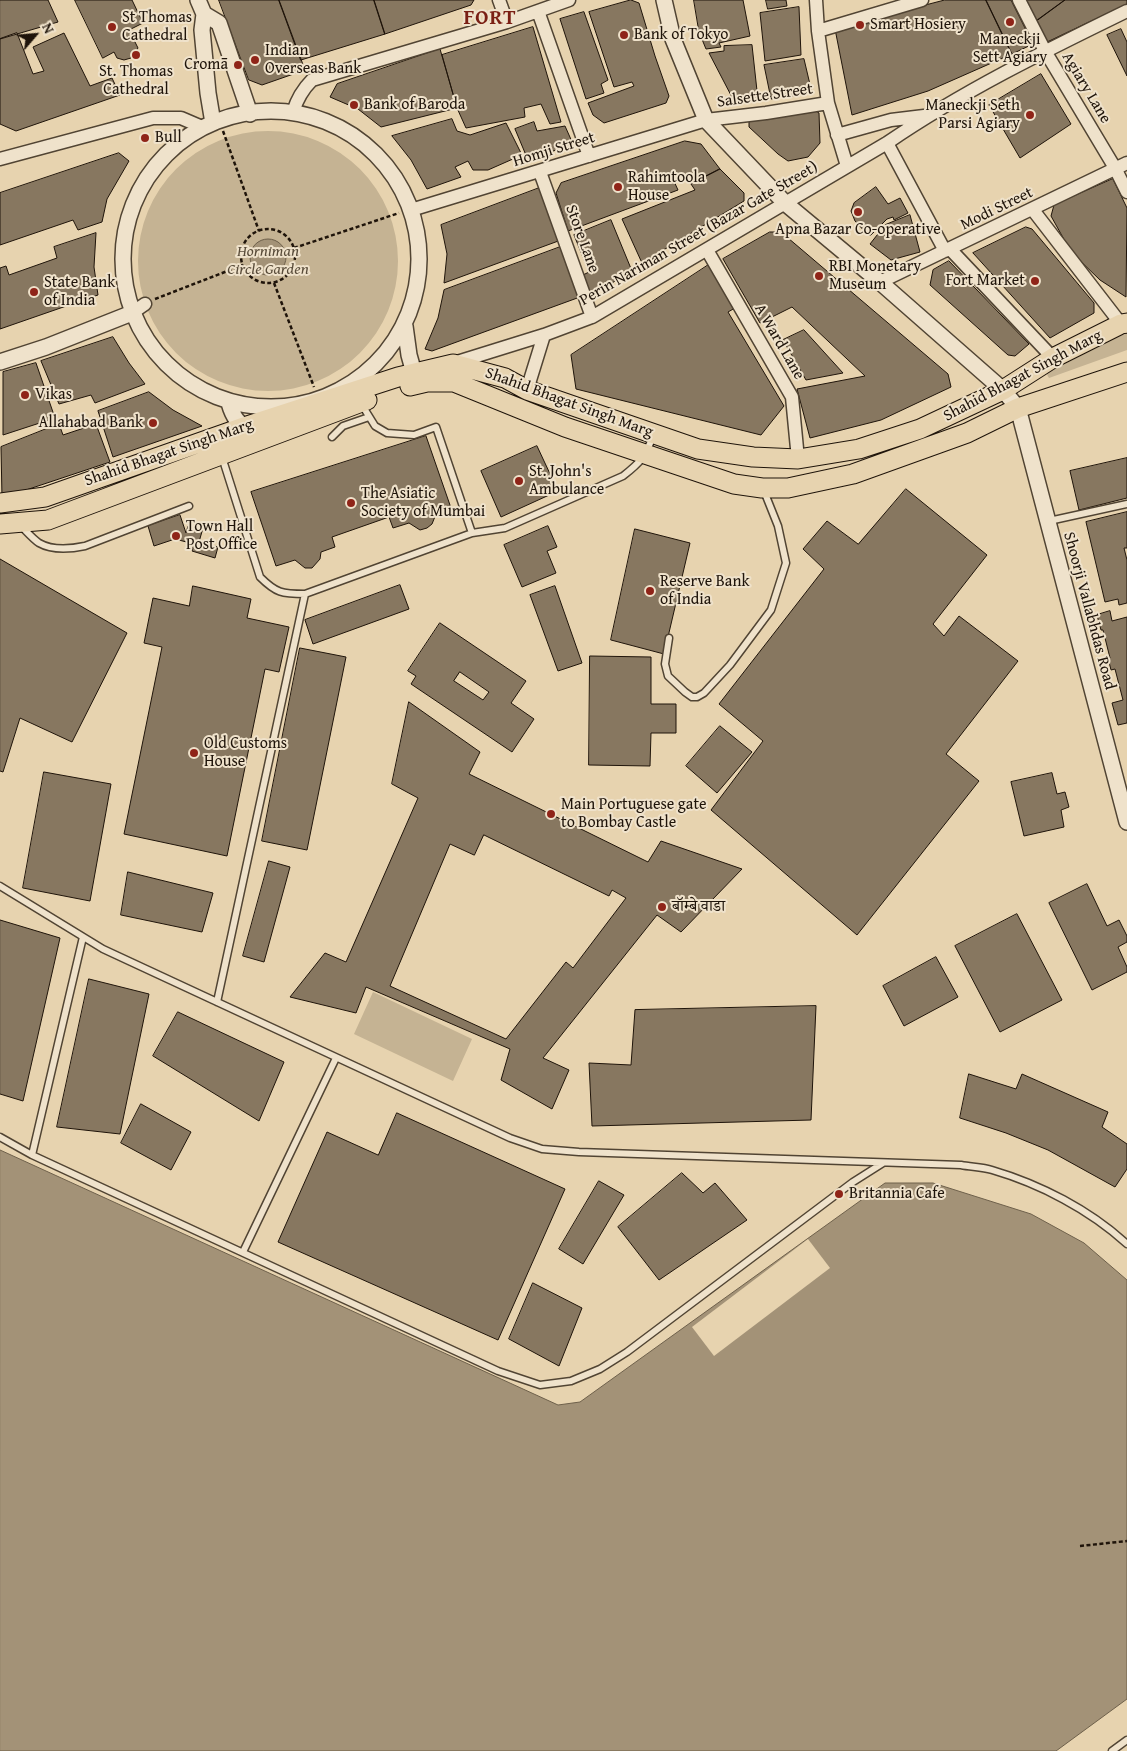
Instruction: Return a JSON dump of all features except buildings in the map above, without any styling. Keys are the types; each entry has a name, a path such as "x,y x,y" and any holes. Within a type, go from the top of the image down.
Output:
{"main road":[{"name":"Shahid Bhagat Singh Marg","path":"9,523 48,520 270,436 365,409 419,384 453,364 505,378 527,390 698,449 753,457 798,459 859,448 920,429 1003,390 1054,358 1124,324"},
{"name":"Shahid Bhagat Singh Marg","path":"0,503 45,497 244,427 414,373 435,375 565,427 734,484 762,488 788,488 853,474 967,433 1018,408 1127,372"}],"street":[{"path":"499,0 508,22"},
{"path":"293,112 296,100 312,80 508,22 569,0"},
{"path":"664,0 674,40 706,120 785,203 880,282 1003,390 1018,408"},
{"path":"816,0 828,103 847,166"},
{"path":"818,30 922,0"},
{"name":"Agiary Lane","path":"1019,0 1045,50 1115,168 1127,192"},
{"path":"201,7 219,23 250,114"},
{"path":"201,7 208,93 207,125"},
{"path":"538,11 589,156"},
{"name":"Perin Nariman Street (Bazar Gate Street)","path":"453,364 544,335 592,317 887,142 927,116 1045,50 1127,11"},
{"name":"Salsette Street","path":"706,120 766,114 828,103"},
{"path":"265,111 293,112 324,121 353,136 377,156 397,182 411,210 419,249 417,288 405,326 383,358 354,384 317,398 274,409 229,403 188,383 155,352 132,313 123,278 123,242 132,206 149,175 173,148 207,125 250,114 265,111"},
{"path":"837,134 891,120 927,116"},
{"path":"0,160 154,118 182,118 207,125"},
{"name":"Homji Street","path":"411,210 706,120"},
{"path":"887,142 948,250 1054,358"},
{"name":"Modi Street","path":"880,282 1033,210 1127,163"},
{"name":"Store Lane","path":"540,172 592,317"},
{"path":"1033,210 1124,324"},
{"name":"A Ward Lane","path":"707,250 792,397 798,459"},
{"path":"0,362 46,347 132,313 145,304"},
{"path":"405,326 409,355 414,373"},
{"path":"527,390 544,335"},
{"path":"229,403 233,416 244,427 270,436"},
{"name":"Shoorji Vallabhdas Road","path":"1018,408 1124,798 1127,821"}],"lane":[{"path":"332,438 343,426 365,409 374,426 386,433 414,435 436,428 472,533"},
{"path":"216,437 260,577 274,590 291,594 305,594 472,533 506,528 623,476 640,463 654,434"},
{"path":"669,638 665,664 668,676 685,692 692,697 697,697 704,693 730,665 771,610 786,563 778,526 762,488"},
{"path":"1048,522 1127,504"},
{"path":"9,523 39,543 54,548 74,549 189,506"},
{"path":"217,1002 305,594"},
{"path":"0,886 103,949 510,1138 542,1149 579,1152 961,1165 990,1170 1032,1184 1067,1201 1114,1232 1127,1244"},
{"path":"32,1155 83,937"},
{"path":"243,1252 336,1058"},
{"path":"0,1136 32,1155 498,1371 540,1385 571,1381 600,1369 627,1352 853,1182 884,1163"},
{"path":"1112,1751 1127,1740"}],"path":[{"path":"226,138 259,230"},
{"path":"294,248 390,215"},
{"path":"259,230 276,230 284,234 294,248 294,266 282,280 274,283 266,284 252,278 246,272 243,265 241,257 242,248 246,241 259,230"},
{"path":"145,304 243,265"},
{"path":"274,283 313,384"},
{"path":"1080,1546 1127,1541"}],"green space":[{"name":"Horniman Circle Garden","path":"268,131 293,134 318,141 340,153 360,169 376,189 388,211 395,236 398,261 395,286 388,311 376,333 360,353 340,369 318,381 293,388 268,391 243,388 218,381 196,369 176,353 160,333 148,311 141,286 138,261 141,236 148,211 160,189 176,169 196,153 218,141 243,134"},
{"path":"1127,332 1127,350 1049,378 1046,373"},
{"path":"373,992 472,1039 453,1081 354,1034"}],"shaded area":[{"path":"268,239 281,244 286,257 281,270 268,275 255,270 250,257 255,244"},
{"path":"0,1150 558,1405 580,1402 885,1183 933,1183 1031,1214 1084,1243 1127,1280 1127,1699 1056,1751 0,1751"}],"pier":[{"path":"808,1239 830,1268 714,1356 692,1327"}],"place":[{"name":"Maneckji Sett Agiary","path":"1010,22"},
{"name":"Smart Hosiery","path":"860,25"},
{"name":"St Thomas Cathedral","path":"112,27"},
{"name":"Bank of Tokyo","path":"624,35"},
{"name":"St. Thomas Cathedral","path":"136,55"},
{"name":"Indian Overseas Bank","path":"255,60"},
{"name":"Cromā","path":"238,65"},
{"name":"Bank of Baroda","path":"354,105"},
{"name":"Maneckji Seth Parsi Agiary","path":"1030,115"},
{"name":"Bull","path":"145,138"},
{"name":"Rahimtoola House","path":"618,187"},
{"name":"Apna Bazar Co-operative","path":"858,212"},
{"name":"RBI Monetary Museum","path":"819,276"},
{"name":"Fort Market","path":"1035,281"},
{"name":"State Bank of India","path":"34,292"},
{"name":"Vikas","path":"25,395"},
{"name":"Allahabad Bank","path":"153,423"},
{"name":"St. John's Ambulance","path":"519,481"},
{"name":"The Asiatic Society of Mumbai","path":"351,503"},
{"name":"Town Hall Post Office","path":"176,536"},
{"name":"Reserve Bank of India","path":"650,591"},
{"name":"Old Customs House","path":"194,753"},
{"name":"Main Portuguese gate to Bombay Castle","path":"551,814"},
{"name":"बॉम्बे वाडा","path":"662,907"},
{"name":"Britannia Cafe","path":"839,1194"}],"district":[{"name":"FORT","path":"490,19"}]}
